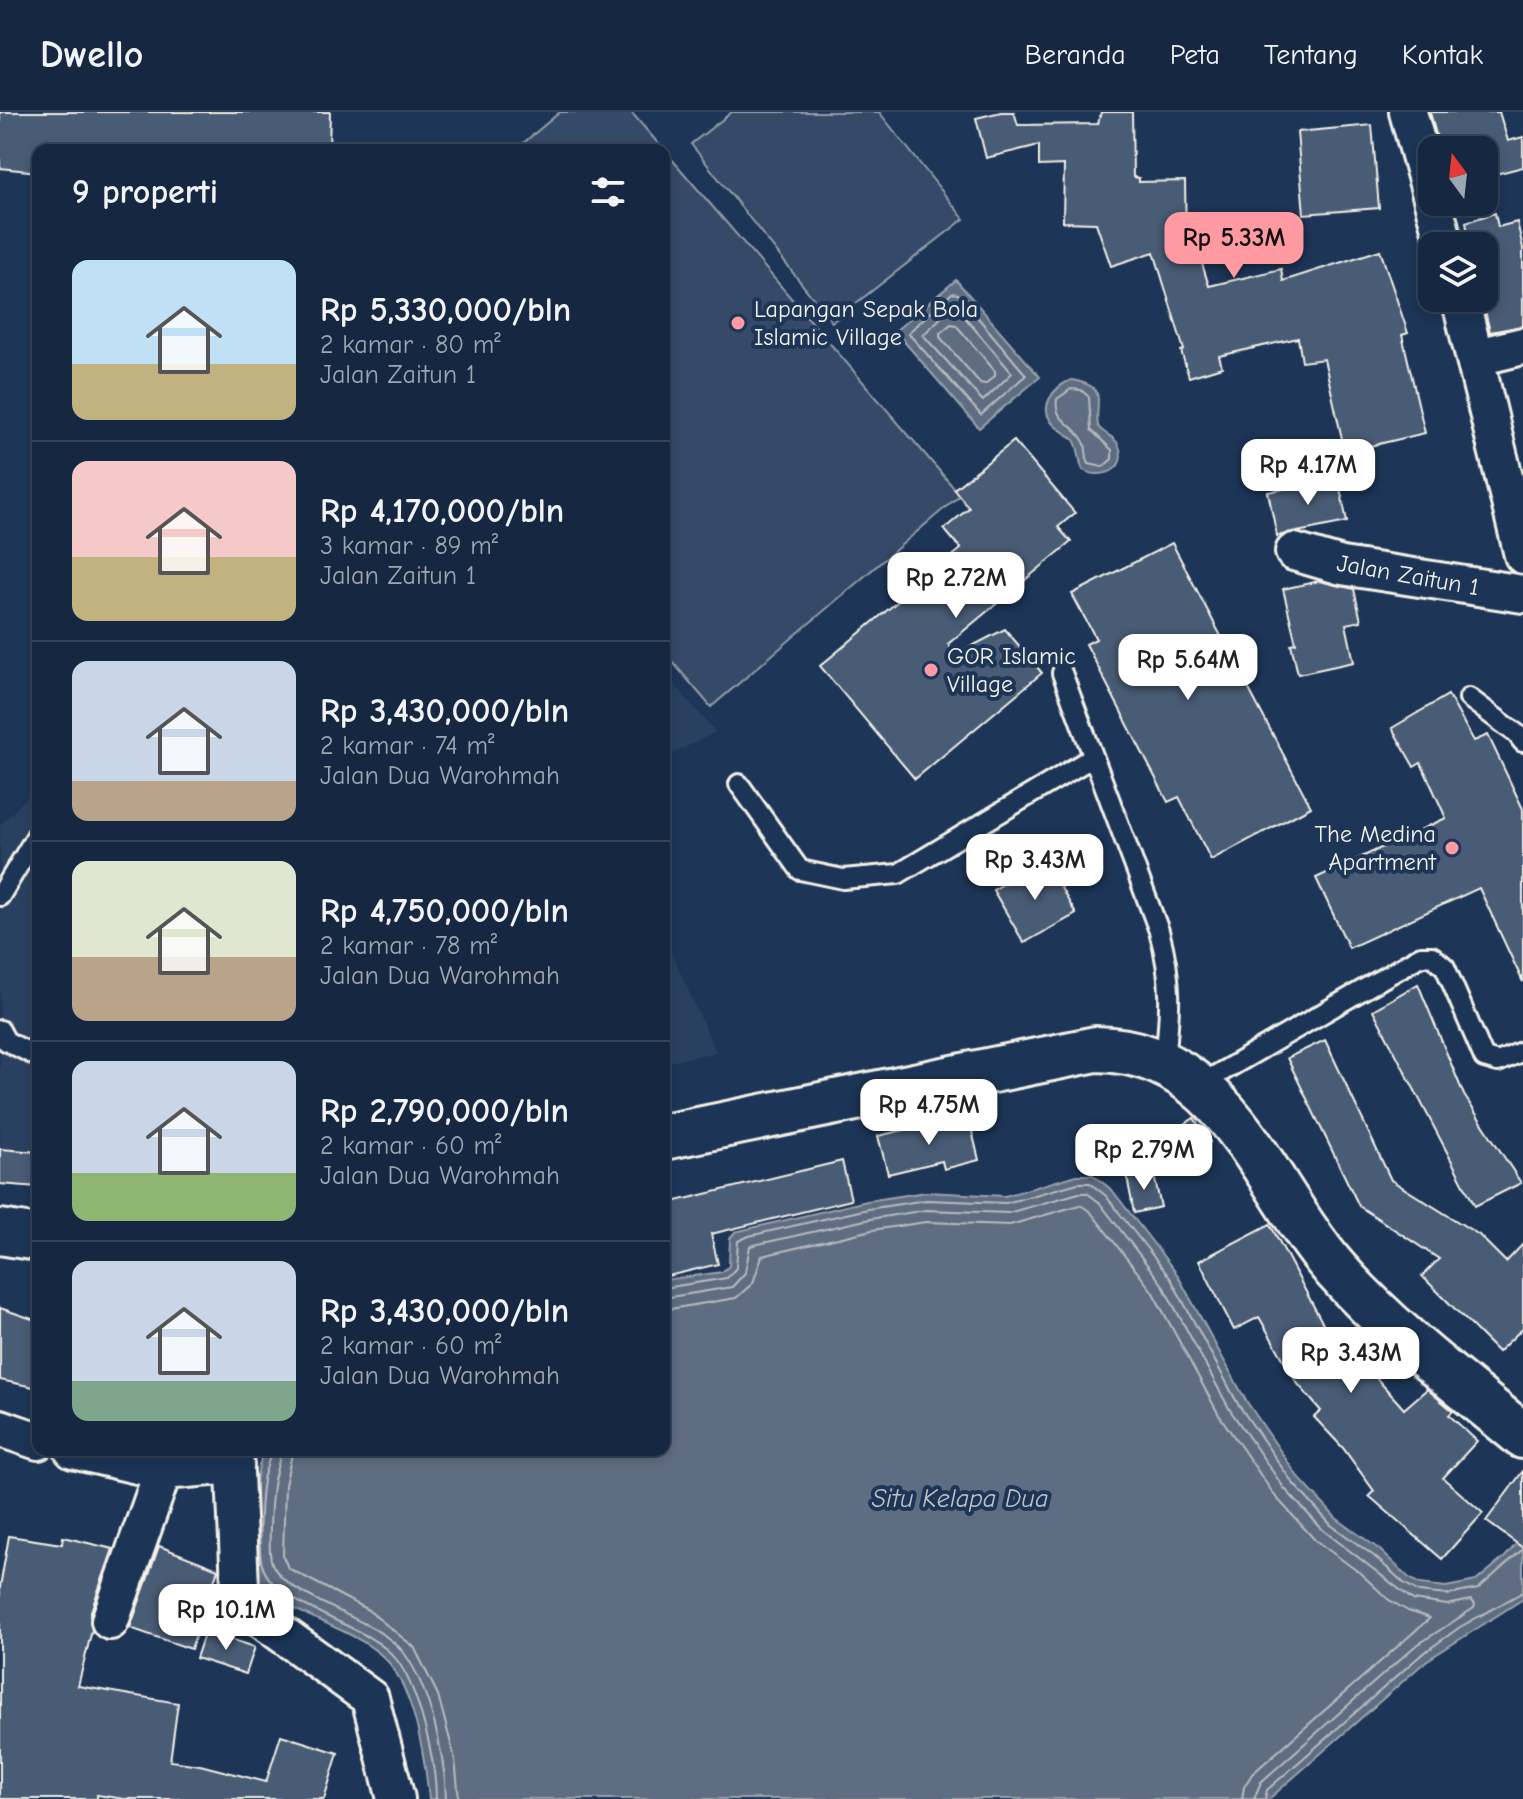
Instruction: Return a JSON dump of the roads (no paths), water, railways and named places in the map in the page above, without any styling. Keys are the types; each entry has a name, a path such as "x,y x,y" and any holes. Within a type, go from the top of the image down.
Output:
{"street":[{"path":"1408,112 1418,147"},
{"path":"1464,312 1523,555"},
{"path":"1477,357 1523,346"},
{"name":"Jalan Zaitun 1","path":"1294,552 1342,566 1523,594"},
{"path":"670,1136 1096,1049 1124,1049 1182,1074 1236,1127 1294,1215 1374,1310 1523,1436"},
{"path":"0,1232 32,1237"},
{"path":"0,1428 32,1439"},
{"path":"99,1456 163,1471 235,1457 240,1587 244,1603 370,1698 396,1799"},
{"path":"110,1621 163,1471"}],"lane":[{"path":"1062,673 1159,931 1169,968 1182,1074 1421,956 1432,956 1445,967 1484,1058 1498,1062 1523,1051"},
{"path":"1469,698 1517,734 1523,742"},
{"path":"739,784 800,870 843,879 885,876 898,874 1093,757"},
{"path":"0,896 32,843"},
{"path":"0,1030 6,1041 32,1054"}],"water":[{"path":"956,280 1040,377 979,428 895,331"},
{"path":"1071,380 1091,386 1096,391 1098,426 1118,444 1120,460 1106,473 1083,470 1074,440 1049,418 1047,405 1050,398 1059,387"},
{"name":"Situ Kelapa Dua","path":"1077,1175 1093,1175 1112,1190 1177,1274 1245,1399 1298,1477 1336,1518 1380,1550 1408,1577 1420,1584 1446,1587 1476,1581 1505,1557 1523,1536 1523,1599 1426,1661 1269,1799 429,1799 412,1711 390,1664 364,1642 286,1605 264,1588 254,1558 252,1540 253,1501 262,1456 670,1456 670,1279 722,1272 729,1266 730,1238 735,1232 867,1201 926,1192 1005,1196"}],"place":[{"name":"Lapangan Sepak Bola Islamic Village","path":"738,323"},
{"name":"GOR Islamic Village","path":"931,670"},
{"name":"The Medina Apartment","path":"1452,848"}]}
